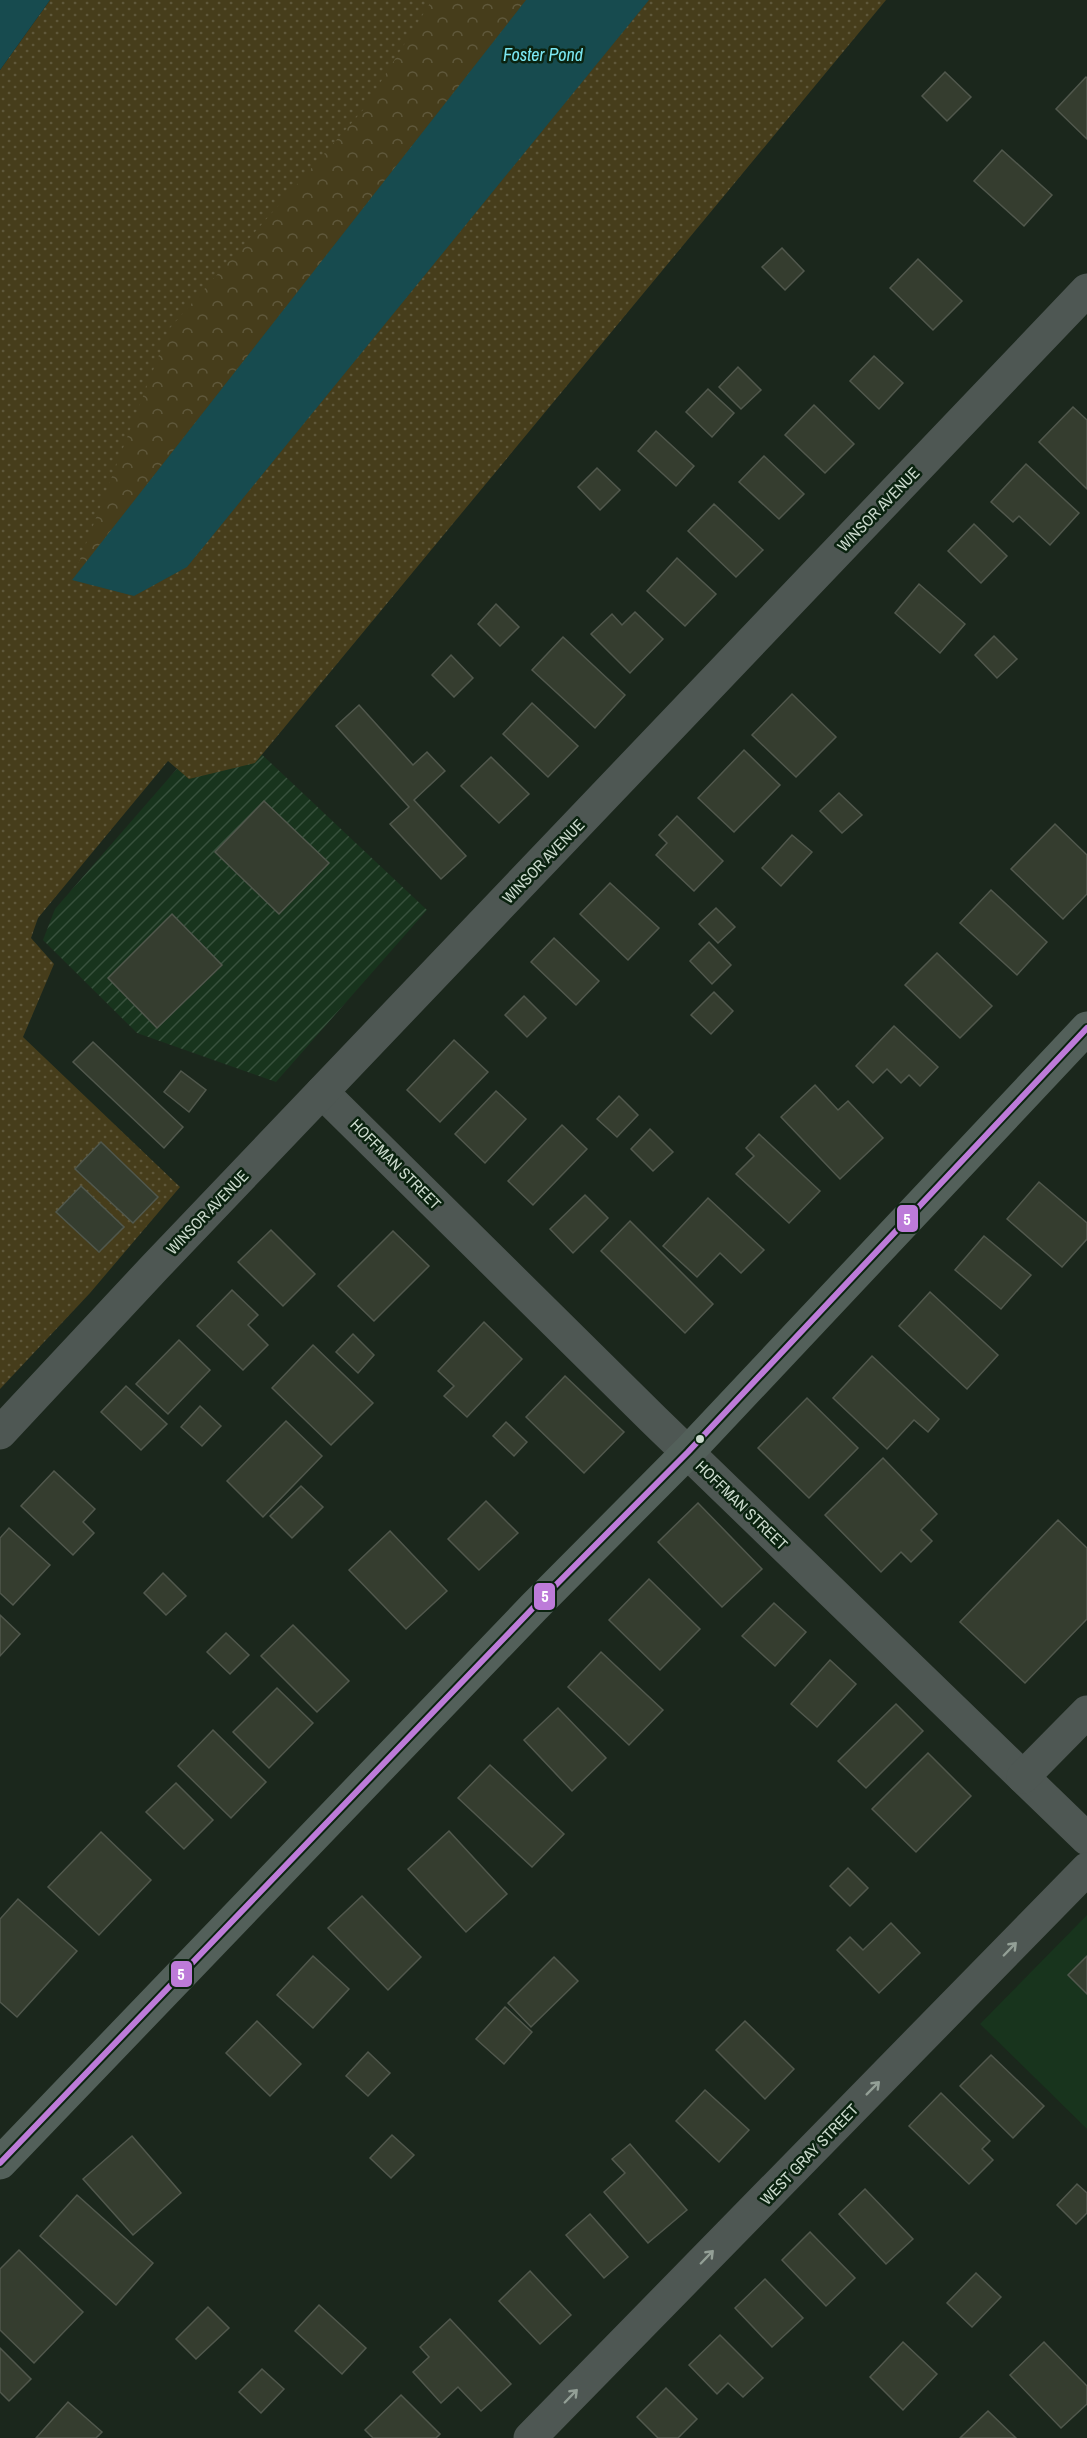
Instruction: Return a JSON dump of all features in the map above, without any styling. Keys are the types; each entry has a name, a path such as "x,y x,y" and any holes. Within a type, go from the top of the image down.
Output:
{"main road":[{"path":"0,2163 534,1607 688,1452 1087,1028"}],"street":[{"name":"WINSOR AVENUE","path":"0,1433 1087,290"},
{"name":"HOFFMAN STREET","path":"322,1092 688,1452 1087,1839"},
{"path":"1023,1777 1087,1712"},
{"name":"WEST GRAY STREET","path":"530,2438 1087,1869"}],"shaded area":[{"path":"222,717 427,910 276,1082 137,1033 43,940 55,909"},
{"path":"1087,1915 1087,2129 980,2024"}],"green space":[{"path":"50,0 886,0 255,763 189,779 168,761 38,918 31,938 54,964 23,1037 180,1187 90,1293 0,1389 0,70"},
{"path":"432,0 526,0 72,580 169,329 363,110"}],"water":[{"path":"0,0 50,0 0,70"},
{"name":"Foster Pond","path":"526,0 649,0 187,567 134,596 72,580"}],"building":[{"path":"945,72 971,97 947,121 922,96"},
{"path":"1087,78 1087,139 1056,109"},
{"path":"1002,150 1052,195 1024,226 974,181"},
{"path":"782,248 804,271 785,290 762,267"},
{"path":"918,259 962,301 933,330 890,288"},
{"path":"874,356 903,383 879,409 850,381"},
{"path":"738,367 761,390 741,409 719,387"},
{"path":"708,389 734,413 712,437 686,412"},
{"path":"814,405 854,444 825,473 785,435"},
{"path":"1073,407 1087,420 1087,489 1039,442"},
{"path":"656,431 694,466 676,486 638,451"},
{"path":"764,456 804,494 779,519 739,482"},
{"path":"1026,464 1079,513 1050,545 1019,516 1013,522 991,502"},
{"path":"597,468 620,490 600,510 578,487"},
{"path":"714,504 763,550 736,577 688,531"},
{"path":"974,524 1007,556 981,583 948,551"},
{"path":"677,558 716,594 685,626 647,591"},
{"path":"919,584 965,624 940,653 895,613"},
{"path":"496,604 519,627 500,646 478,624"},
{"path":"635,612 663,639 630,673 591,634 612,614 622,625"},
{"path":"994,636 1017,659 997,678 975,655"},
{"path":"563,637 625,695 595,728 532,670"},
{"path":"451,655 473,678 454,697 432,675"},
{"path":"792,694 836,737 796,777 752,735"},
{"path":"532,703 578,746 548,777 503,734"},
{"path":"359,705 413,765 427,752 445,771 414,800 466,856 441,879 390,824 409,807 336,726"},
{"path":"744,750 780,785 734,832 698,798"},
{"path":"491,757 529,794 499,823 461,786"},
{"path":"839,793 862,815 842,833 820,811"},
{"path":"264,801 329,863 279,914 215,852"},
{"path":"677,816 723,861 694,891 656,855 667,843 659,835"},
{"path":"1055,824 1087,855 1087,894 1063,919 1011,869"},
{"path":"792,835 812,852 781,886 762,868"},
{"path":"610,883 659,928 628,960 580,914"},
{"path":"991,890 1047,942 1017,975 960,923"},
{"path":"716,908 735,927 718,943 699,924"},
{"path":"172,914 222,965 157,1028 108,978"},
{"path":"554,938 599,981 576,1005 531,962"},
{"path":"709,942 731,965 712,984 690,961"},
{"path":"937,953 992,1006 960,1038 905,985"},
{"path":"714,992 733,1011 711,1034 691,1015"},
{"path":"524,996 546,1018 527,1037 505,1015"},
{"path":"894,1026 938,1067 920,1086 909,1075 901,1083 887,1069 873,1083 856,1066"},
{"path":"454,1040 488,1072 440,1122 407,1090"},
{"path":"93,1042 183,1127 164,1148 73,1062"},
{"path":"181,1071 206,1090 189,1112 164,1092"},
{"path":"815,1085 838,1110 848,1101 883,1138 840,1179 781,1117"},
{"path":"496,1091 526,1119 485,1163 455,1134"},
{"path":"619,1096 638,1115 617,1137 597,1119"},
{"path":"562,1125 587,1149 533,1205 508,1181"},
{"path":"650,1129 673,1152 653,1171 631,1149"},
{"path":"759,1134 820,1191 789,1223 736,1174 754,1156 746,1148"},
{"path":"101,1142 158,1197 133,1223 75,1169"},
{"path":"1039,1182 1087,1223 1087,1239 1062,1267 1007,1219"},
{"path":"81,1186 124,1227 99,1252 56,1212"},
{"path":"585,1195 608,1218 573,1253 550,1229"},
{"path":"708,1198 764,1250 741,1273 720,1253 697,1277 663,1246"},
{"path":"630,1221 713,1304 685,1333 601,1251"},
{"path":"271,1230 315,1274 283,1306 238,1262"},
{"path":"393,1231 429,1266 374,1321 338,1286"},
{"path":"984,1236 1031,1275 1001,1309 955,1270"},
{"path":"232,1290 258,1315 248,1325 268,1345 243,1370 197,1326"},
{"path":"930,1292 998,1355 967,1389 899,1326"},
{"path":"484,1322 522,1359 467,1417 444,1396 454,1386 438,1371"},
{"path":"353,1334 374,1355 358,1373 336,1352"},
{"path":"179,1340 210,1370 168,1414 136,1384"},
{"path":"313,1345 373,1403 331,1445 272,1388"},
{"path":"872,1356 939,1419 928,1432 914,1420 887,1449 833,1398"},
{"path":"565,1376 624,1432 584,1473 526,1417"},
{"path":"126,1386 167,1424 141,1450 101,1412"},
{"path":"807,1398 858,1448 809,1498 758,1448"},
{"path":"200,1406 221,1426 202,1446 181,1427"},
{"path":"286,1421 322,1456 263,1517 227,1481"},
{"path":"506,1422 527,1442 514,1456 493,1436"},
{"path":"883,1458 937,1514 921,1530 932,1541 911,1562 901,1552 881,1572 825,1515"},
{"path":"54,1471 95,1509 83,1522 94,1533 73,1555 21,1506"},
{"path":"301,1486 323,1507 292,1538 270,1516"},
{"path":"486,1501 518,1533 479,1570 448,1539"},
{"path":"698,1503 762,1569 722,1607 658,1542"},
{"path":"1058,1520 1087,1548 1087,1619 1025,1683 960,1622"},
{"path":"9,1528 50,1565 13,1605 0,1593 0,1538"},
{"path":"390,1531 447,1591 406,1629 349,1570"},
{"path":"163,1573 186,1596 166,1615 144,1593"},
{"path":"649,1579 700,1629 660,1670 609,1620"},
{"path":"774,1603 806,1632 775,1666 742,1636"},
{"path":"0,1615 20,1634 0,1656"},
{"path":"293,1625 349,1681 317,1712 261,1656"},
{"path":"226,1633 249,1655 230,1674 207,1652"},
{"path":"601,1652 663,1710 629,1745 568,1687"},
{"path":"830,1660 856,1684 817,1727 791,1704"},
{"path":"277,1688 313,1723 269,1768 233,1732"},
{"path":"896,1704 923,1731 866,1788 838,1761"},
{"path":"558,1708 606,1758 572,1791 524,1740"},
{"path":"213,1730 266,1782 231,1818 178,1766"},
{"path":"928,1753 971,1796 916,1852 872,1809"},
{"path":"490,1765 564,1834 532,1867 458,1798"},
{"path":"176,1783 213,1820 184,1849 146,1812"},
{"path":"449,1831 507,1894 466,1932 408,1869"},
{"path":"101,1832 151,1880 99,1935 48,1887"},
{"path":"848,1868 868,1888 850,1906 830,1886"},
{"path":"362,1896 421,1957 388,1990 328,1928"},
{"path":"18,1899 77,1951 17,2017 0,2002 0,1919"},
{"path":"891,1923 920,1953 879,1993 837,1950 850,1937 863,1950"},
{"path":"313,1956 349,1989 313,2028 277,1995"},
{"path":"1087,1956 1087,1994 1068,1975"},
{"path":"554,1957 578,1981 531,2027 508,2003"},
{"path":"505,2007 532,2032 504,2064 476,2039"},
{"path":"257,2021 301,2064 270,2096 226,2053"},
{"path":"745,2021 794,2069 765,2099 716,2050"},
{"path":"368,2052 390,2073 368,2096 346,2076"},
{"path":"991,2055 1044,2106 1013,2138 960,2086"},
{"path":"705,2090 749,2130 719,2162 676,2121"},
{"path":"941,2093 990,2141 982,2149 993,2160 969,2184 909,2126"},
{"path":"392,2135 414,2155 391,2178 370,2158"},
{"path":"132,2136 181,2193 133,2235 83,2179"},
{"path":"630,2144 687,2210 648,2243 604,2192 625,2173 612,2159"},
{"path":"1077,2184 1087,2193 1087,2213 1076,2224 1057,2205"},
{"path":"865,2189 913,2239 886,2264 839,2214"},
{"path":"77,2195 153,2263 116,2305 40,2236"},
{"path":"590,2214 628,2257 604,2278 566,2235"},
{"path":"810,2232 855,2278 826,2306 782,2260"},
{"path":"19,2250 83,2312 34,2363 0,2330 0,2269"},
{"path":"530,2271 571,2315 540,2344 499,2301"},
{"path":"976,2273 1001,2297 972,2327 947,2303"},
{"path":"765,2279 803,2318 772,2347 735,2308"},
{"path":"319,2305 366,2348 342,2374 295,2331"},
{"path":"208,2307 229,2328 196,2359 176,2339"},
{"path":"450,2319 511,2384 481,2411 458,2387 441,2403 413,2372 429,2357 420,2347"},
{"path":"720,2335 763,2378 743,2397 728,2383 717,2394 689,2365"},
{"path":"903,2342 937,2374 903,2410 870,2377"},
{"path":"1044,2342 1087,2386 1087,2404 1061,2428 1010,2375"},
{"path":"0,2348 31,2379 9,2401 0,2392"},
{"path":"262,2369 284,2389 261,2413 239,2392"},
{"path":"666,2388 697,2419 678,2438 658,2438 637,2417"},
{"path":"401,2395 440,2434 436,2438 373,2438 365,2430"},
{"path":"68,2402 102,2432 96,2438 36,2438"},
{"path":"988,2411 1016,2438 960,2438"}],"transit line":[{"name":"5","path":"0,2163 534,1607 688,1452 1087,1028"}]}
